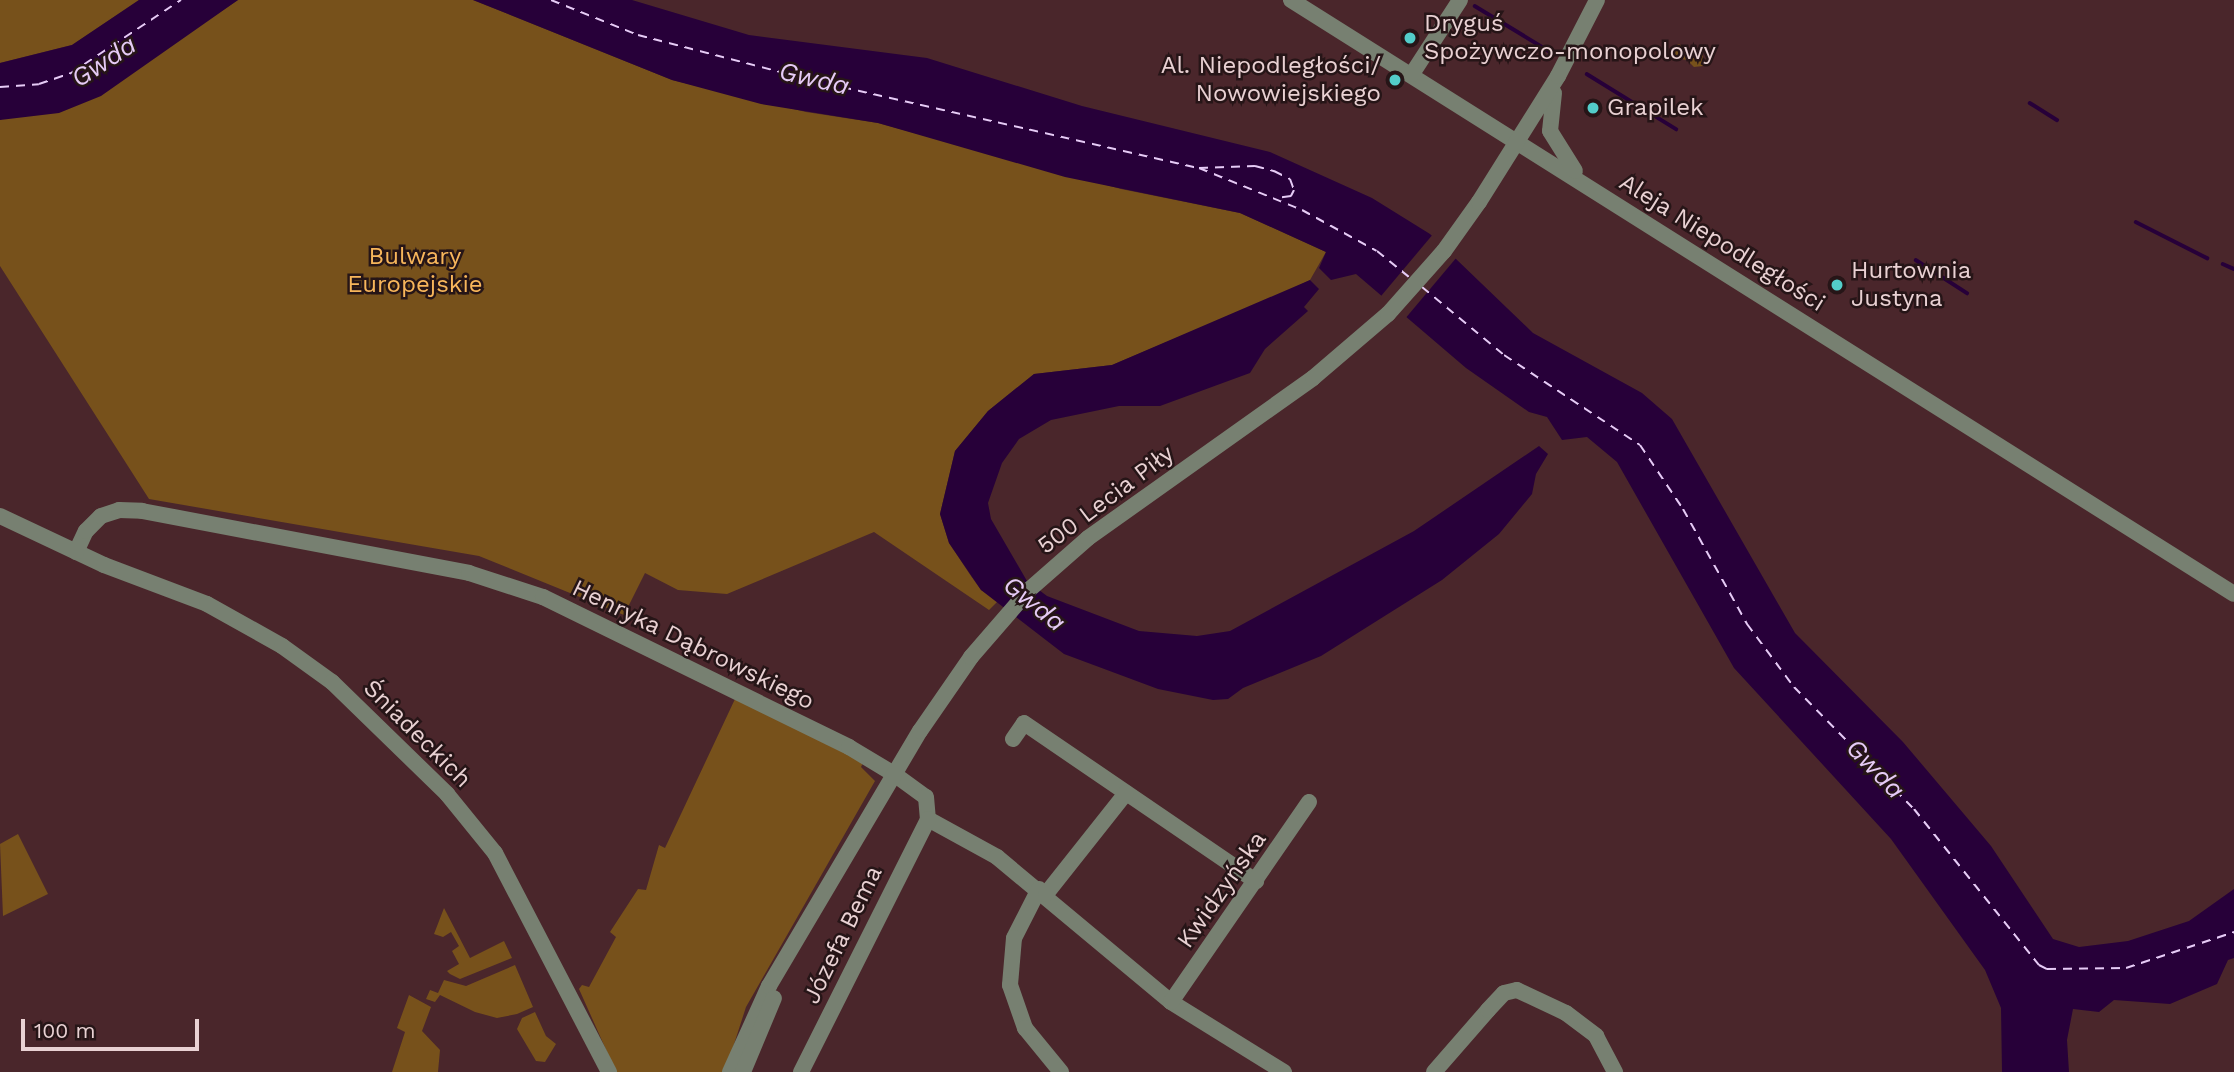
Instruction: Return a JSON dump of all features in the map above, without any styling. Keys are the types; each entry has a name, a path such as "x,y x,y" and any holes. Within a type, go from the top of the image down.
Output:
{"street":[{"name":"Aleja Niepodległości","path":"1291,0 1586,183 2234,594"},
{"path":"1412,74 1461,0"},
{"name":"500 Lecia Piły","path":"730,1072 758,1007 894,774 951,683 994,629 1053,568 1149,493 1269,410 1362,339 1424,275 1479,202 1519,141 1558,76 1597,0"},
{"path":"1558,76 1550,131 1561,155 1586,183"},
{"name":"Henryka Dąbrowskiego","path":"76,552 95,520 111,512 131,509 494,579 568,608 849,747 926,797 928,819"},
{"path":"0,516 76,552"},
{"name":"Śniadeckich","path":"76,552 207,604 298,656 429,776 473,824 505,868 609,1072"},
{"path":"1013,739 1024,723 1256,881"},
{"path":"1061,1072 1025,1028 1010,985 1014,938 1043,892 1126,793"},
{"name":"Kwidzyńska","path":"1171,1002 1309,802"},
{"path":"928,819 997,856 1171,1002 1284,1072"},
{"name":"Józefa Bema","path":"801,1072 928,819"},
{"name":"500 Lecia Piły","path":"743,1072 789,956"},
{"path":"1434,1072 1504,993 1517,990 1566,1013 1596,1036 1615,1072"}],"green space":[{"path":"0,0 139,0 72,45 0,63"},
{"name":"Bulwary Europejskie","path":"238,0 473,0 672,80 806,112 878,123 1121,189 1240,213 1326,252 1310,280 1288,291 1112,365 1034,374 988,411 955,451 940,514 949,543 971,576 981,590 999,600 989,610 874,532 727,594 678,590 645,573 624,615 479,556 149,499 0,266 0,120 190,32"},
{"path":"1678,44 1703,53 1703,66 1694,67 1687,60 1675,58 1672,52"},
{"path":"735,699 864,761 861,767 875,781 746,1007 725,1072 616,1072 579,989 582,985 589,987 616,937 610,932 638,889 646,890 659,845 665,848"},
{"path":"18,834 48,894 3,916 0,844"},
{"path":"444,908 470,958 504,941 512,958 460,979 450,974 447,971 459,964 452,951 459,946 451,932 443,937 434,934"},
{"path":"515,965 533,1007 517,1014 497,1018 475,1012 440,995 435,1002 426,999 430,990 438,993 444,980 466,986"},
{"path":"409,995 431,1007 422,1031 440,1050 438,1072 392,1072 405,1032 397,1028"},
{"path":"535,1012 546,1036 556,1044 545,1062 536,1061 517,1029 522,1018"}],"water":[{"name":"Gwda","path":"139,0 238,0 101,96 59,113 0,120 0,63 72,45"},
{"name":"Gwda","path":"473,0 632,0 749,35 927,58 1082,106 1270,152 1372,198 1430,234 1533,333 1642,393 1672,419 1795,633 1903,742 1991,846 2053,939 2079,947 2128,941 2189,921 2234,889 2234,958 2228,960 2217,984 2170,1004 2114,1000 2099,1012 2073,1009 2067,1040 2069,1072 2002,1072 2001,1008 1985,970 1891,839 1734,668 1617,462 1587,437 1562,440 1547,417 1529,412 1466,368 1356,274 1331,280 1319,268 1326,252 1240,213 1065,177 878,123 761,104 672,80"},
{"name":"Gwda","path":"1310,280 1319,289 1304,307 1308,311 1265,349 1250,373 1160,406 1119,406 1051,420 1019,439 1002,463 988,503 991,519 1027,581 1047,596 1139,631 1197,636 1230,631 1414,531 1539,446 1548,454 1536,474 1532,494 1499,534 1442,580 1321,656 1243,688 1228,699 1213,700 1158,689 1064,654 981,590 949,543 940,514 955,451 988,411 1034,374 1112,365"}],"pier":[{"path":"1434,233 1459,254 1405,319 1380,297"}],"waterway":[{"path":"1475,6 1549,51"},
{"path":"1587,74 1676,129"},
{"path":"2030,103 2057,120"},
{"path":"2136,222 2207,258"},
{"path":"1916,260 1967,293"},
{"path":"2223,264 2234,269"}],"ferry route":[{"path":"0,87 39,84 71,73 181,0"},
{"path":"551,0 638,35 811,80 1199,168 1255,166 1274,171 1290,179 1294,190 1291,196 1276,198"},
{"path":"1199,168 1302,210 1377,251 1409,277"},
{"path":"1422,287 1504,355 1640,445 1683,509 1747,624 1794,687 1914,809 2039,965 2047,969 2126,968 2234,932"}],"place":[{"name":"Dryguś Spożywczo-monopolowy","path":"1410,38"},
{"name":"Al. Niepodległości/ Nowowiejskiego","path":"1395,80"},
{"name":"Grapilek","path":"1593,108"},
{"name":"Hurtownia Justyna","path":"1837,285"}]}
